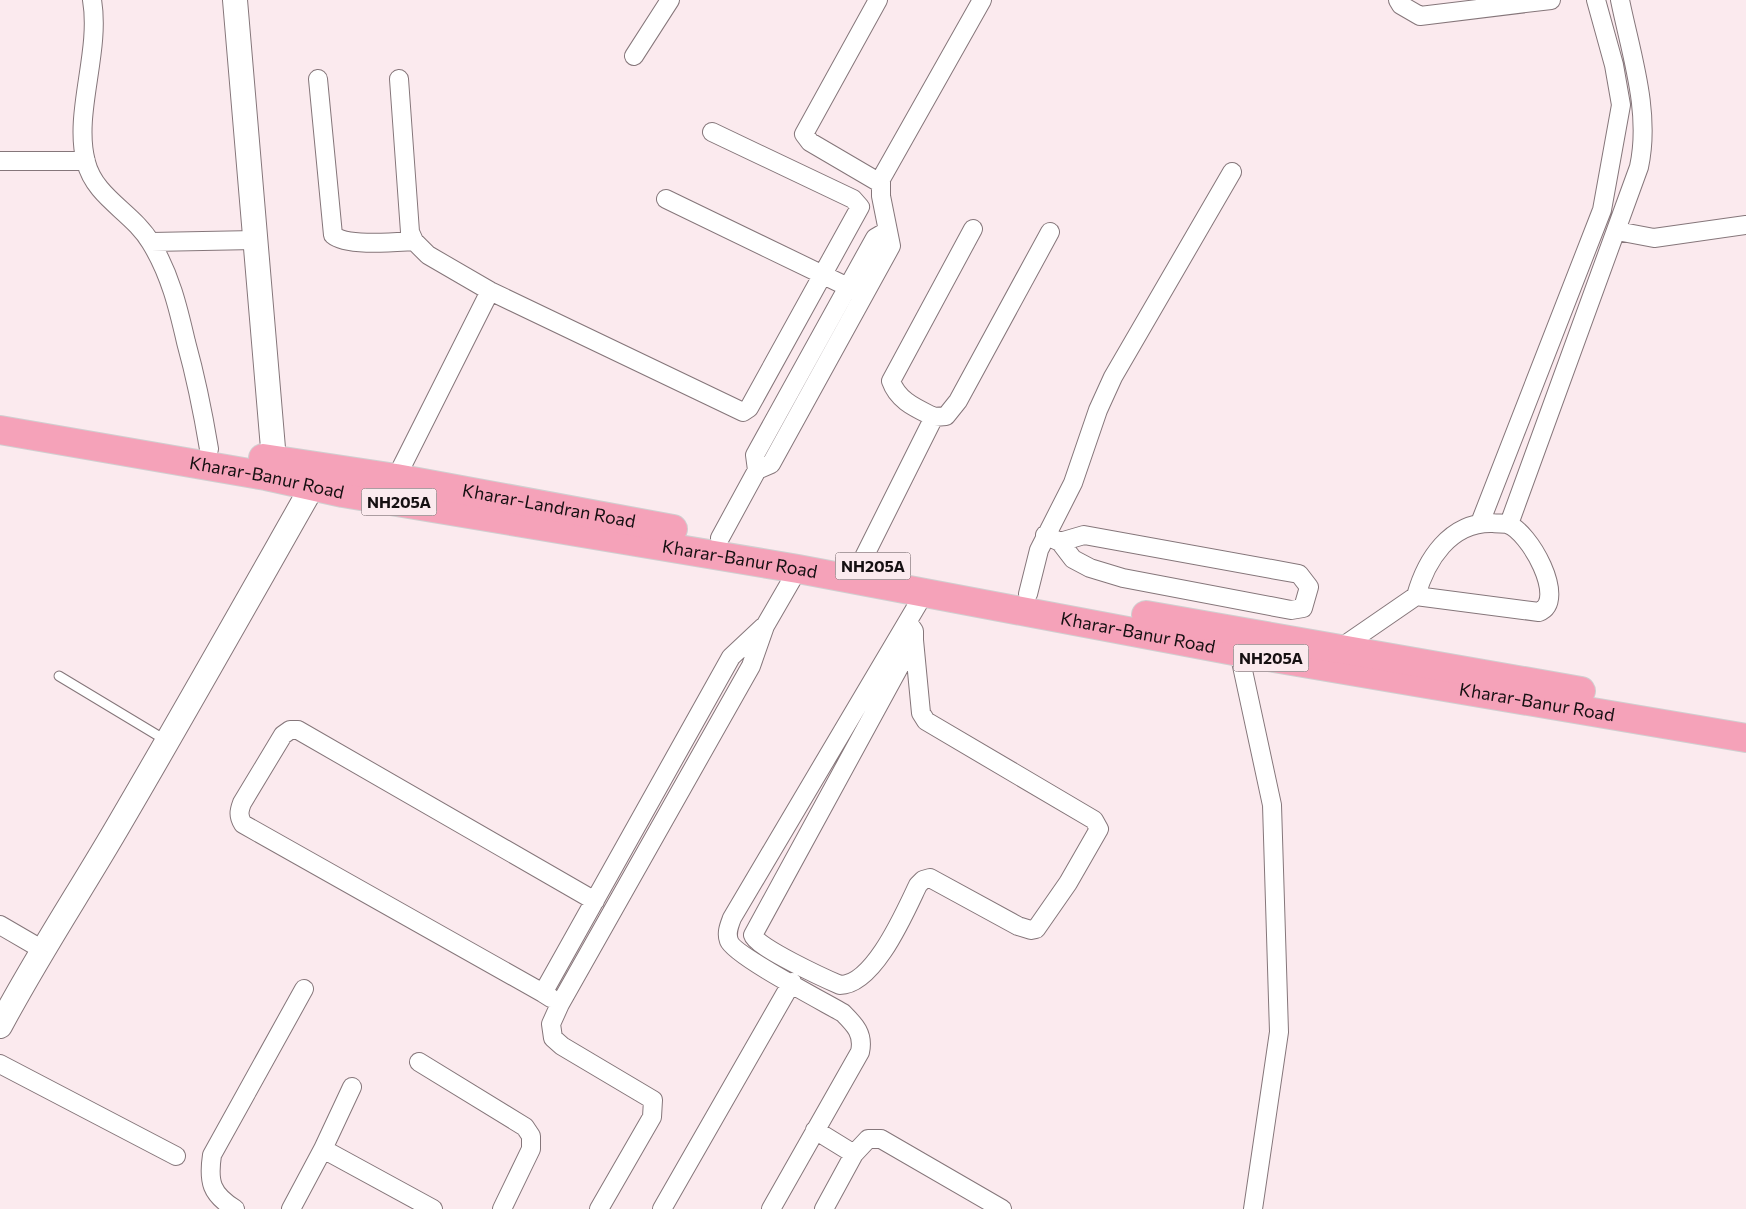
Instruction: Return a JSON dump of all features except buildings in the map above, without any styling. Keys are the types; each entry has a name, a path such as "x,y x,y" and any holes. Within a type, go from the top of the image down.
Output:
{"highway":[{"name":"Kharar-Landran Road","path":"0,412 209,449 272,469 316,477 396,478 720,538 829,566 861,563 1028,594 1240,642 1339,649 1746,720"},
{"name":"Kharar-Banur Road","path":"0,430 272,469"},
{"name":"Kharar-Banur Road","path":"316,477 798,569 829,566 925,592 1240,642 1746,738"}],"street":[{"path":"92,0 92,66 83,129 86,161 98,188 130,218 151,242 170,279 197,381 209,449"},
{"path":"235,0 272,469"},
{"path":"634,56 670,0"},
{"path":"878,0 804,134 810,142 880,183"},
{"path":"720,538 758,470 771,464 891,246 881,196 880,183 884,170 982,0"},
{"path":"1407,3 1420,16 1551,0"},
{"path":"1480,523 1602,210 1621,106 1614,65 1596,0"},
{"path":"1509,524 1617,231 1639,167 1644,145 1644,119 1620,0"},
{"path":"318,79 333,235 343,240 362,242 414,242"},
{"path":"399,79 410,232 414,242 440,263 490,291 787,434"},
{"path":"712,132 858,203 859,213 749,408 743,412"},
{"path":"0,161 86,161"},
{"path":"1028,594 1032,569 1052,539 1098,410 1113,378 1232,172"},
{"path":"666,199 848,287"},
{"path":"1617,231 1654,238 1746,225"},
{"path":"973,229 891,381 894,389 902,399 934,417 946,416 958,401 1050,232"},
{"path":"758,470 756,455 771,427 875,238 887,231"},
{"path":"151,242 255,240"},
{"path":"396,478 490,291"},
{"path":"861,563 934,417"},
{"path":"0,1026 167,742 316,477"},
{"path":"1339,649 1416,596 1422,575 1434,553 1455,533 1480,523 1509,524 1528,541 1546,570 1549,598 1544,610 1539,612 1416,596"},
{"path":"1084,535 1291,572 1299,574 1305,579 1309,587 1303,608 1290,610 1123,578 1090,568 1072,559 1052,539 1084,535"},
{"path":"599,1209 652,1117 653,1100 562,1046 553,1038 551,1024 560,1004 751,666 764,626 798,569"},
{"path":"771,1209 860,1052 863,1041 856,1025 843,1013 792,982 747,959 729,941 727,930 732,918 925,592"},
{"path":"908,622 914,631 921,713 926,721 931,726 1094,820 1099,829 1068,883 1036,929 1031,930 1018,926 930,878 926,878 918,885 886,946 873,964 848,985 840,984 756,940 754,932 914,640"},
{"path":"543,993 731,657 764,626"},
{"path":"1240,642 1272,805 1279,1032 1253,1209"},
{"path":"560,1004 243,824 239,811 282,734 290,730 298,730 594,901"},
{"path":"0,925 43,950"},
{"path":"662,1209 792,982"},
{"path":"236,1209 218,1196 210,1183 212,1155 304,989"},
{"path":"419,1062 525,1127 531,1136 531,1149 502,1209"},
{"path":"0,1064 176,1156"},
{"path":"291,1209 323,1149 352,1087"},
{"path":"815,1130 854,1154"},
{"path":"824,1209 854,1154 868,1139 881,1139 1002,1209"},
{"path":"323,1149 433,1209"}],"lane":[{"path":"59,676 167,742"}]}
